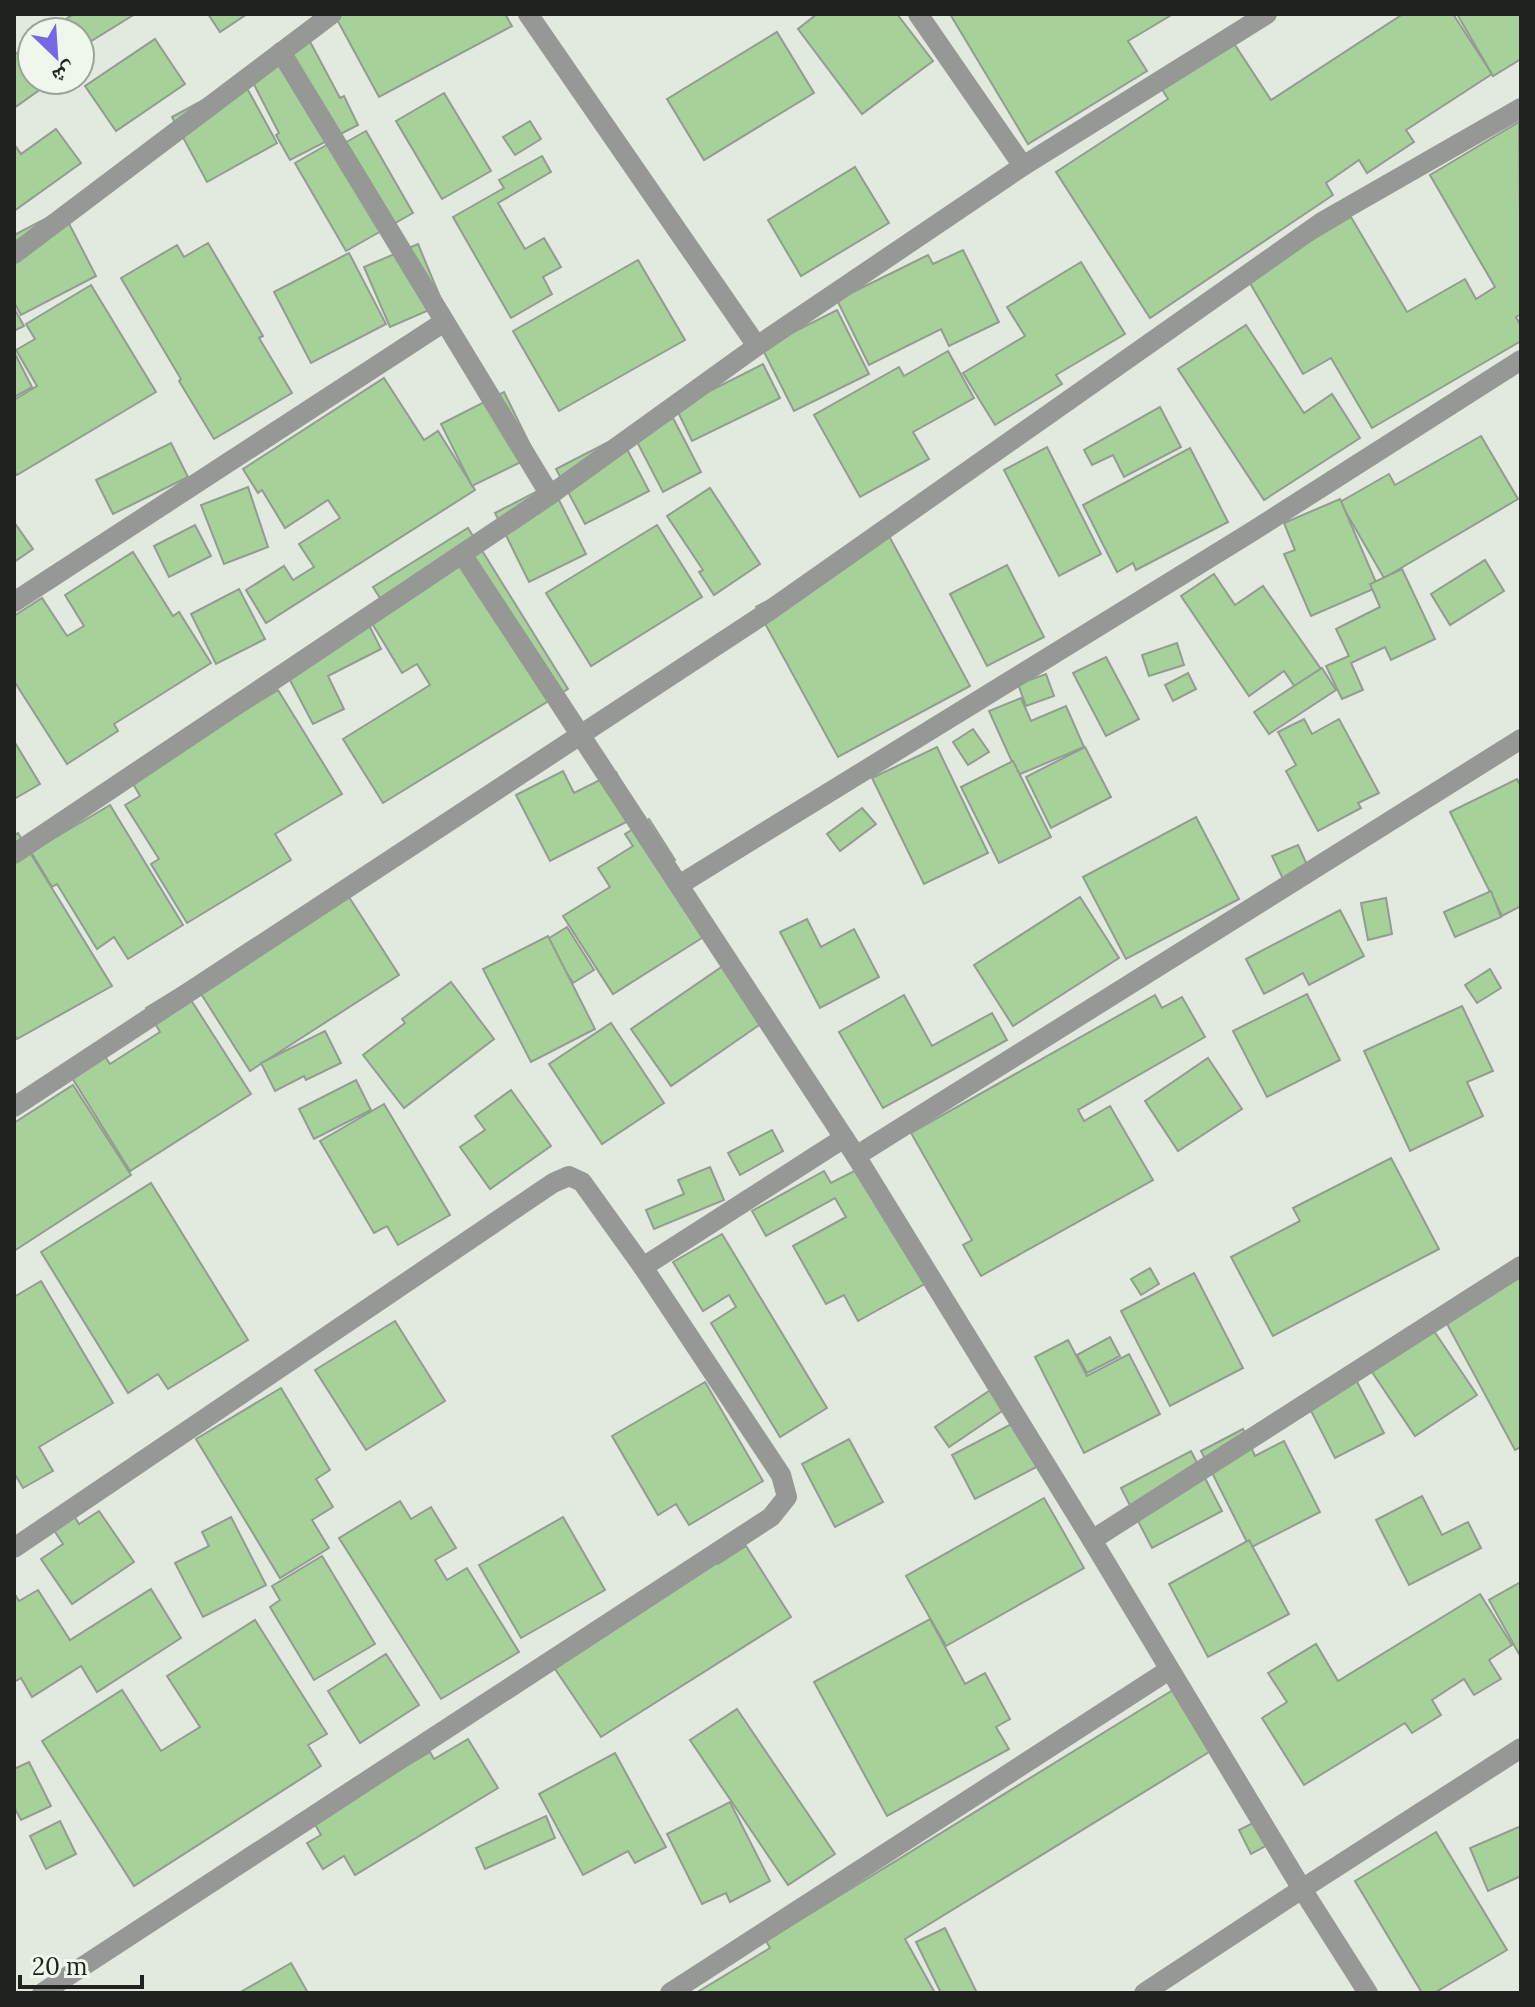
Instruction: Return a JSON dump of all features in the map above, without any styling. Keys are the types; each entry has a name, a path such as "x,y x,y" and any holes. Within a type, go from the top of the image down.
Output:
{"street":[{"path":"14,254 332,14"},
{"path":"528,14 757,346"},
{"path":"918,14 1023,166"},
{"path":"14,854 550,495 757,346 1023,166 1267,14"},
{"path":"281,52 550,495"},
{"path":"14,1107 766,613 1322,222 1521,108"},
{"path":"14,602 444,322"},
{"path":"679,885 1253,531 1521,360"},
{"path":"462,554 856,1156 1368,1993"},
{"path":"856,1156 1521,739"},
{"path":"643,1267 844,1138"},
{"path":"14,1548 553,1183 569,1176 582,1182 643,1267 781,1475 787,1497 771,1517 42,1993"},
{"path":"1092,1540 1521,1266"},
{"path":"670,1993 1169,1670"},
{"path":"1144,1993 1521,1748"}],"building":[{"path":"135,14 96,38 96,16 71,16"},
{"path":"208,14 247,14 220,32"},
{"path":"334,14 505,14 512,26 379,97"},
{"path":"817,14 897,14 933,61 862,114 798,29"},
{"path":"950,14 1173,14 1128,41 1147,71 1028,144"},
{"path":"1403,14 1453,14 1492,74 1406,130 1414,142 1367,173 1359,160 1326,183 1333,195 1150,318 1056,172 1168,99 1160,86 1231,39 1271,100"},
{"path":"1457,14 1521,14 1521,59 1493,76"},
{"path":"777,32 814,93 704,160 667,99"},
{"path":"307,36 358,125 290,160 246,69"},
{"path":"155,39 185,84 116,131 92,96 96,96 96,79"},
{"path":"16,54 16,96 31,96 14,108"},
{"path":"242,79 277,143 207,182 172,117"},
{"path":"444,93 491,171 442,199 396,121"},
{"path":"530,121 541,139 515,155 503,137"},
{"path":"1519,122 1521,314 1516,317 1521,326 1521,341 1372,428 1331,358 1303,374 1247,278 1351,217 1407,312 1465,279 1476,299 1495,287 1430,175"},
{"path":"56,129 81,163 14,211 14,144 21,154"},
{"path":"366,131 413,213 346,251 295,163 337,139 341,145"},
{"path":"542,156 551,172 498,203 525,249 544,238 561,267 543,277 552,294 511,318 453,217 504,188 499,180"},
{"path":"855,167 889,223 801,276 768,220"},
{"path":"62,210 96,276 21,315 14,302 14,235"},
{"path":"208,243 263,336 259,338 292,393 214,439 121,278 177,245 184,257"},
{"path":"418,244 443,304 390,327 364,267"},
{"path":"963,250 999,322 949,346 941,329 869,365 837,300 928,255 933,264"},
{"path":"349,253 386,324 311,363 274,292"},
{"path":"638,260 685,340 559,411 513,331"},
{"path":"1081,262 1125,334 1056,375 1062,384 995,425 963,373 1025,336 1007,307"},
{"path":"91,285 156,392 17,475 14,471 14,400 37,386 16,350 35,339 26,324"},
{"path":"14,308 24,326 14,331"},
{"path":"837,310 869,374 794,411 762,348"},
{"path":"1246,325 1304,413 1332,394 1360,438 1264,500 1178,369"},
{"path":"948,351 974,398 913,432 929,459 860,497 814,415 899,367 904,376"},
{"path":"14,352 32,387 14,397"},
{"path":"763,364 780,398 692,441 676,408"},
{"path":"384,378 424,440 438,431 475,490 266,623 246,590 284,566 293,580 314,567 299,544 340,518 328,500 285,528 262,490 258,493 243,469"},
{"path":"504,392 535,455 472,486 441,424"},
{"path":"1160,407 1181,447 1124,477 1113,455 1092,465 1084,450"},
{"path":"673,418 701,472 663,492 635,438"},
{"path":"620,436 649,491 585,524 556,469"},
{"path":"1481,436 1518,499 1384,578 1340,502 1389,474 1395,485"},
{"path":"171,443 188,477 113,514 96,480"},
{"path":"1047,447 1101,554 1059,576 1004,470"},
{"path":"1190,448 1228,522 1136,570 1133,563 1117,572 1083,505"},
{"path":"551,484 586,554 529,582 495,513"},
{"path":"248,487 268,547 224,564 201,505"},
{"path":"710,488 760,564 714,595 699,572 703,570 667,516"},
{"path":"1340,499 1378,587 1311,616 1284,554 1295,550 1284,523"},
{"path":"14,522 33,549 14,562"},
{"path":"195,525 211,556 169,577 154,546"},
{"path":"657,525 702,597 591,666 546,593"},
{"path":"468,528 568,689 383,803 343,739 430,685 417,664 402,673 370,620 387,609 373,587"},
{"path":"889,536 970,686 838,757 756,607"},
{"path":"133,552 173,616 179,612 211,663 114,724 118,731 67,764 14,681 14,616 42,598 67,636 84,626 65,595"},
{"path":"1485,560 1504,591 1450,625 1431,594"},
{"path":"1007,565 1044,637 987,666 950,594"},
{"path":"1402,569 1435,639 1391,660 1385,647 1351,663 1363,690 1342,699 1326,666 1349,656 1336,629 1380,607 1370,584"},
{"path":"1214,574 1235,605 1263,586 1321,669 1295,687 1284,671 1249,696 1181,596"},
{"path":"239,589 265,639 216,664 191,614"},
{"path":"367,621 381,649 328,676 344,709 313,724 282,665"},
{"path":"1177,643 1184,665 1149,676 1142,655"},
{"path":"1106,657 1139,719 1106,736 1073,673"},
{"path":"1322,668 1336,690 1269,734 1254,712"},
{"path":"1188,673 1196,689 1173,701 1165,685"},
{"path":"1046,674 1054,696 1026,706 1018,684"},
{"path":"278,690 342,794 275,834 291,860 187,923 151,864 159,859 125,805 140,796 131,780"},
{"path":"1021,698 1031,721 1066,706 1084,747 1018,775 989,711"},
{"path":"1304,719 1312,734 1339,719 1379,793 1358,803 1361,808 1318,831 1286,771 1296,765 1278,732"},
{"path":"973,729 989,752 968,765 953,742"},
{"path":"14,741 40,784 14,799"},
{"path":"937,747 988,853 924,884 872,778"},
{"path":"1085,747 1111,797 1051,828 1026,777"},
{"path":"1013,761 1051,837 999,863 961,787"},
{"path":"563,771 574,793 616,772 638,816 550,861 516,795"},
{"path":"1517,779 1521,787 1521,906 1502,916 1450,812"},
{"path":"110,805 183,925 128,959 114,937 97,949 57,884 52,887 31,852"},
{"path":"862,808 876,824 840,851 827,834"},
{"path":"1196,817 1239,899 1126,959 1083,877"},
{"path":"649,819 675,860 662,868 705,936 613,994 563,916 610,887 598,868 633,846 625,834"},
{"path":"18,833 112,986 17,1039 14,1034 14,836"},
{"path":"1298,845 1308,867 1283,879 1272,856"},
{"path":"1491,891 1501,917 1455,937 1444,912"},
{"path":"347,894 399,975 250,1071 198,989"},
{"path":"1080,897 1119,958 1013,1026 974,965"},
{"path":"1386,898 1392,934 1368,940 1361,903"},
{"path":"1340,910 1364,956 1309,985 1303,973 1264,994 1246,959"},
{"path":"807,919 821,947 854,929 879,977 820,1008 780,932"},
{"path":"567,927 594,970 573,983 546,940"},
{"path":"548,936 595,1029 531,1062 483,969"},
{"path":"723,966 762,1023 671,1086 631,1029"},
{"path":"1490,969 1501,988 1477,1003 1465,985"},
{"path":"451,982 494,1039 404,1108 363,1055 405,1023 402,1019"},
{"path":"182,986 251,1094 130,1171 69,1073 102,1052 110,1064 160,1032 146,1008"},
{"path":"1307,994 1340,1060 1267,1097 1233,1031"},
{"path":"904,995 932,1046 992,1013 1007,1040 883,1108 839,1032"},
{"path":"1155,995 1162,1008 1182,997 1205,1037 1078,1110 1084,1121 1110,1106 1153,1180 981,1276 963,1245 972,1240 911,1133"},
{"path":"1462,1006 1493,1071 1467,1082 1483,1116 1410,1151 1364,1051"},
{"path":"611,1023 664,1103 602,1144 549,1064"},
{"path":"325,1031 341,1063 306,1080 304,1076 275,1091 261,1063"},
{"path":"1208,1058 1242,1109 1178,1151 1145,1101"},
{"path":"356,1080 371,1110 314,1139 299,1109"},
{"path":"73,1085 131,1175 14,1251 14,1123"},
{"path":"511,1090 551,1146 490,1189 460,1147 485,1130 475,1116"},
{"path":"384,1104 450,1215 398,1245 387,1226 374,1233 320,1141"},
{"path":"772,1130 783,1151 740,1175 728,1153"},
{"path":"1391,1158 1439,1249 1273,1336 1231,1257 1300,1221 1293,1208"},
{"path":"864,1166 932,1280 858,1321 844,1295 826,1304 793,1246 846,1217 835,1198 766,1236 752,1211 824,1171 831,1183"},
{"path":"710,1167 724,1200 654,1229 646,1210 684,1194 678,1180"},
{"path":"151,1183 248,1340 168,1389 158,1374 128,1393 41,1252"},
{"path":"722,1234 827,1408 780,1437 711,1323 736,1307 729,1295 703,1311 673,1262"},
{"path":"1521,1267 1521,1447 1515,1450 1440,1311"},
{"path":"1150,1268 1159,1284 1141,1295 1131,1279"},
{"path":"1194,1273 1243,1368 1170,1406 1121,1311"},
{"path":"41,1281 113,1403 39,1447 53,1471 23,1488 14,1473 14,1297"},
{"path":"395,1321 445,1401 366,1450 315,1370"},
{"path":"1434,1331 1477,1395 1415,1436 1372,1372"},
{"path":"1110,1337 1120,1356 1087,1373 1077,1355"},
{"path":"1068,1340 1087,1376 1129,1354 1160,1414 1084,1453 1035,1357"},
{"path":"1355,1378 1384,1433 1335,1458 1307,1403"},
{"path":"705,1382 763,1481 689,1525 676,1504 658,1515 612,1436"},
{"path":"998,1385 1011,1405 949,1447 935,1427"},
{"path":"281,1388 330,1470 316,1479 333,1507 312,1520 329,1548 280,1578 196,1439"},
{"path":"1019,1420 1042,1464 975,1499 952,1455"},
{"path":"1243,1429 1255,1456 1284,1441 1320,1512 1250,1548 1201,1451"},
{"path":"849,1439 883,1502 835,1527 802,1464"},
{"path":"1191,1451 1222,1511 1152,1548 1121,1488"},
{"path":"1422,1496 1442,1535 1468,1522 1481,1548 1409,1585 1376,1520"},
{"path":"1044,1498 1084,1568 946,1646 906,1576"},
{"path":"400,1501 411,1519 431,1507 456,1548 435,1560 447,1580 467,1568 519,1652 441,1699 339,1538"},
{"path":"69,1508 79,1524 99,1511 134,1562 72,1604 41,1559 63,1544 48,1521"},
{"path":"231,1517 266,1585 203,1617 175,1563 209,1546 202,1532"},
{"path":"563,1517 605,1590 521,1638 479,1565"},
{"path":"1249,1540 1289,1614 1208,1657 1169,1584"},
{"path":"746,1546 791,1617 601,1737 551,1663 715,1560 718,1564"},
{"path":"322,1556 375,1644 314,1680 270,1607 280,1600 272,1586"},
{"path":"1521,1582 1521,1653 1519,1654 1489,1600"},
{"path":"151,1589 181,1638 97,1692 81,1666 32,1697 21,1678 14,1682 14,1593 19,1601 38,1590 70,1640"},
{"path":"1480,1594 1512,1645 1489,1660 1501,1679 1474,1695 1464,1679 1432,1700 1441,1715 1412,1733 1405,1723 1304,1785 1262,1718 1287,1702 1268,1673 1316,1644 1338,1681"},
{"path":"930,1619 965,1684 985,1673 1010,1719 996,1727 1009,1749 887,1816 814,1682"},
{"path":"255,1620 327,1734 308,1745 321,1766 134,1886 42,1741 122,1690 161,1751 200,1727 167,1676"},
{"path":"386,1654 419,1705 360,1743 328,1691"},
{"path":"1176,1688 1214,1749 905,1939 935,1993 696,1993 770,1948 766,1941"},
{"path":"737,1709 835,1854 788,1885 690,1740"},
{"path":"468,1739 498,1788 355,1875 344,1856 323,1869 307,1843 321,1835 309,1814 381,1781 430,1752 434,1759"},
{"path":"615,1753 666,1847 635,1863 628,1851 583,1875 539,1794"},
{"path":"29,1762 51,1806 21,1820 14,1807 14,1769"},
{"path":"730,1802 770,1881 730,1902 726,1893 702,1904 667,1834"},
{"path":"546,1816 555,1838 485,1869 476,1848"},
{"path":"1261,1819 1273,1842 1251,1854 1239,1830"},
{"path":"60,1821 76,1854 46,1869 30,1836"},
{"path":"1521,1826 1521,1876 1488,1891 1470,1848"},
{"path":"1436,1832 1507,1950 1434,1993 1422,1993 1355,1881"},
{"path":"945,1928 977,1993 941,1993 916,1942"},
{"path":"291,1963 308,1993 239,1993"}]}
